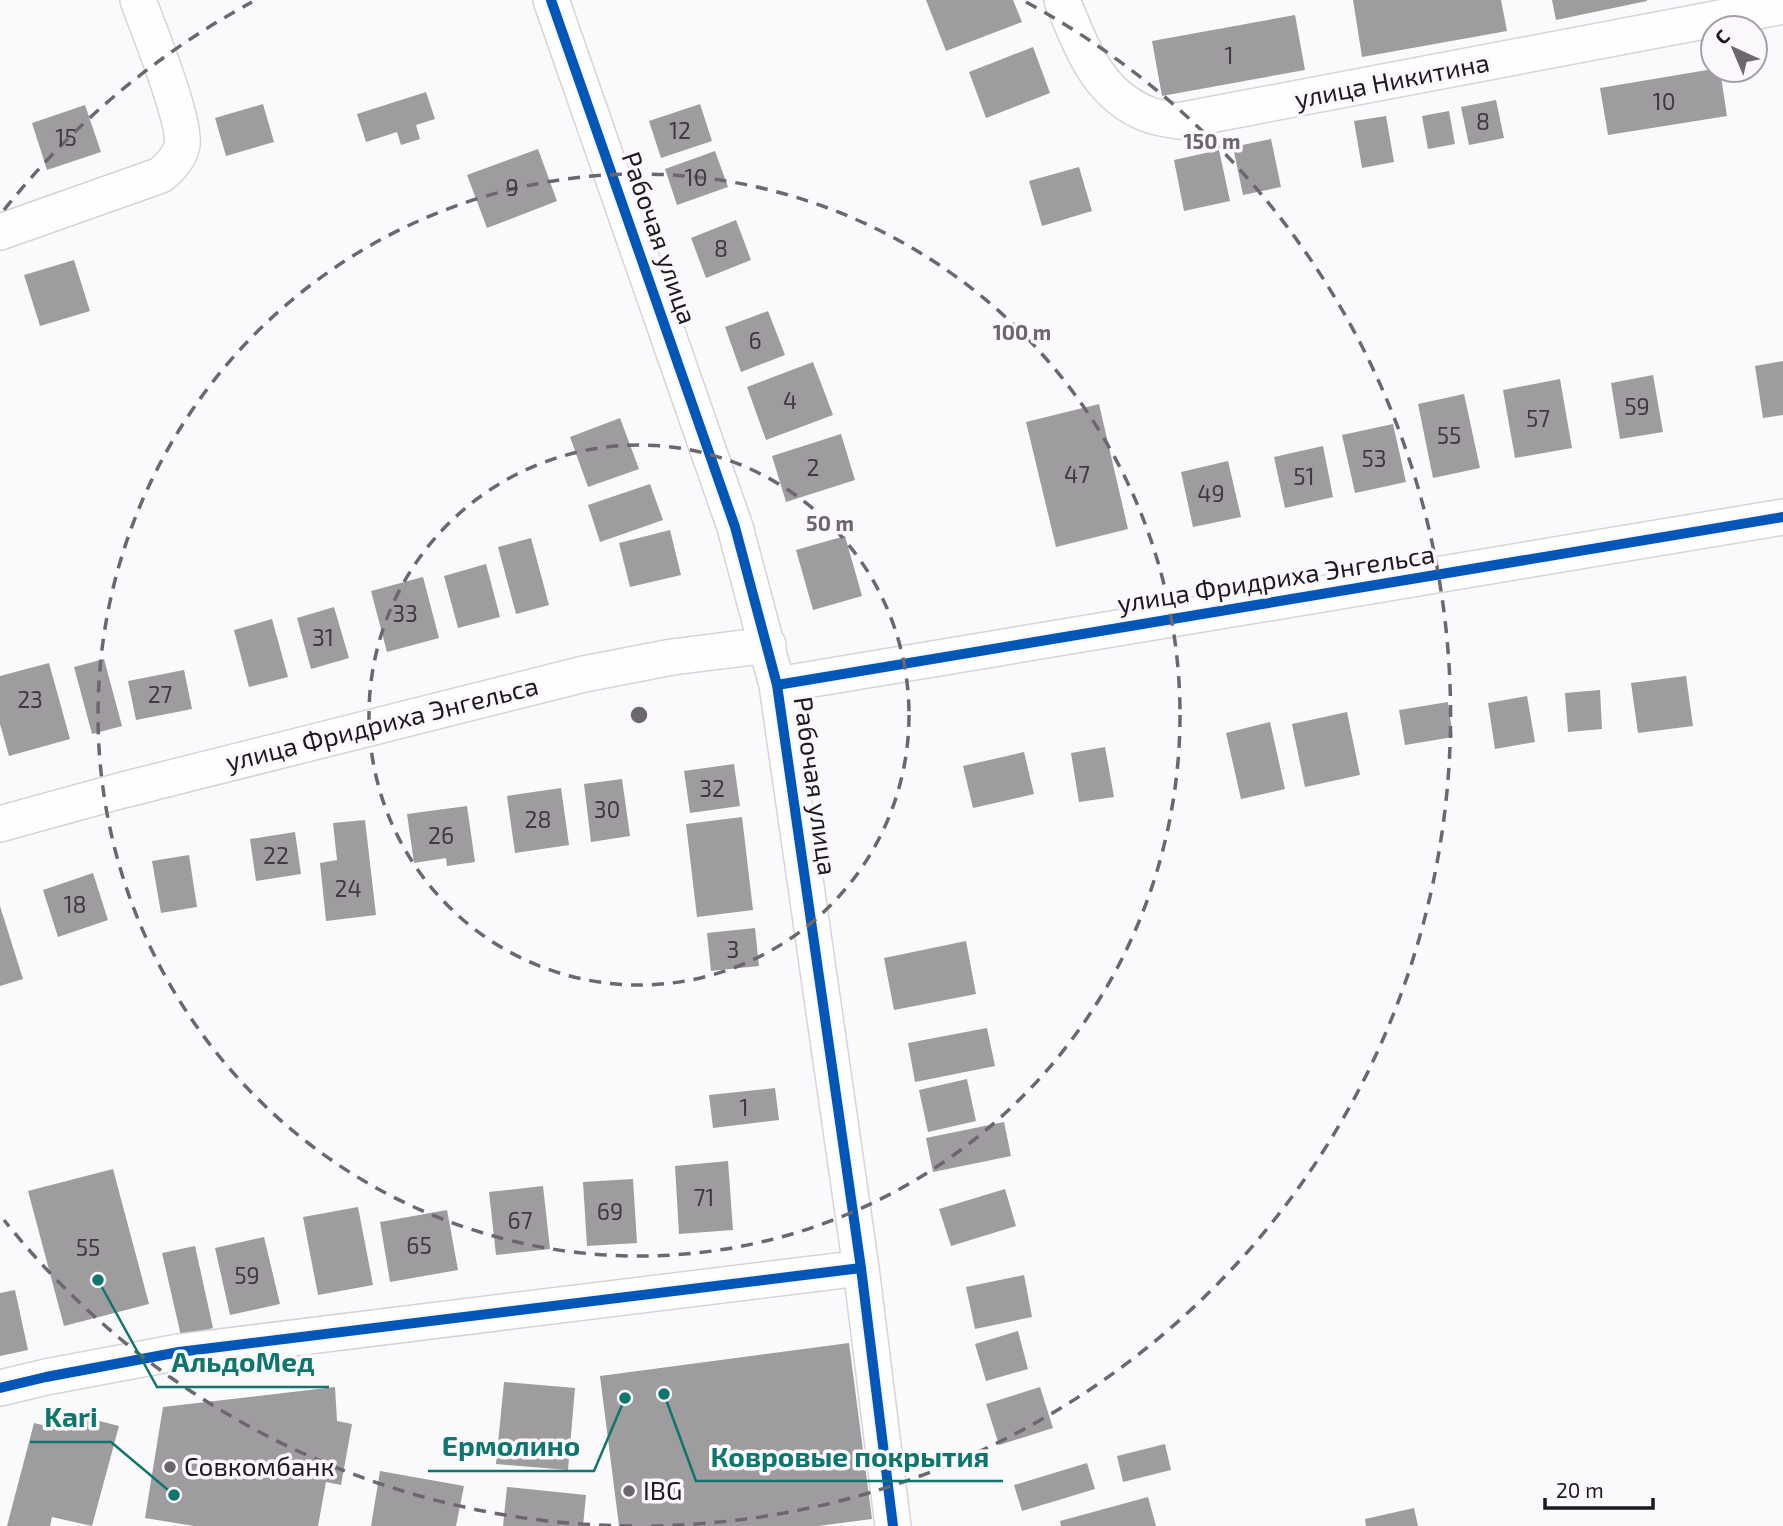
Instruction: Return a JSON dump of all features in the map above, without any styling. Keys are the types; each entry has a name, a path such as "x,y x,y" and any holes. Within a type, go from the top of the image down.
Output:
{"street":[{"path":"0,232 161,175 175,161 182,144 178,114 138,0"},
{"name":"Рабочая улица","path":"551,0 735,527 777,685 862,1268 893,1526"},
{"name":"улица Никитина","path":"1062,0 1086,56 1104,85 1126,104 1149,115 1178,121 1783,3"},
{"name":"улица Фридриха Энгельса","path":"777,685 1783,517"},
{"name":"улица Фридриха Энгельса","path":"0,824 136,786 584,674 672,657 768,645"},
{"path":"0,1388 179,1352 862,1268"}],"building":[{"path":"926,0 1013,0 1022,22 946,51"},
{"path":"1353,0 1501,0 1507,31 1362,57"},
{"path":"1552,0 1647,0 1647,1 1556,20"},
{"path":"1295,15 1305,70 1162,96 1152,41"},
{"path":"1033,47 1050,93 986,118 969,72"},
{"path":"1699,71 1699,84 1722,84 1727,116 1608,135 1600,88"},
{"path":"426,92 435,119 416,125 420,139 401,145 397,132 366,142 357,114"},
{"path":"1496,100 1504,138 1469,145 1461,107"},
{"path":"263,104 274,142 226,156 215,118"},
{"path":"700,104 712,141 661,158 649,121"},
{"path":"85,105 101,152 47,170 32,123"},
{"path":"1449,111 1455,144 1428,149 1422,116"},
{"path":"1386,116 1394,162 1362,168 1354,121"},
{"path":"1271,139 1281,187 1243,195 1233,147"},
{"path":"538,149 557,201 487,228 467,175"},
{"path":"1219,150 1230,201 1184,211 1174,160"},
{"path":"715,151 728,187 677,205 665,169"},
{"path":"1079,167 1092,211 1042,226 1029,181"},
{"path":"736,220 751,260 706,278 691,238"},
{"path":"74,260 90,311 40,326 24,275"},
{"path":"768,311 785,355 741,372 725,327"},
{"path":"1783,361 1783,415 1763,418 1755,366"},
{"path":"813,362 833,415 766,440 747,387"},
{"path":"1653,375 1663,432 1620,439 1611,383"},
{"path":"1560,379 1572,448 1515,458 1503,390"},
{"path":"1464,394 1480,468 1433,478 1418,404"},
{"path":"1099,404 1128,529 1056,547 1026,422"},
{"path":"620,418 639,469 588,487 570,437"},
{"path":"1393,424 1406,482 1355,493 1342,435"},
{"path":"841,434 855,480 786,502 772,456"},
{"path":"1323,446 1333,497 1285,508 1274,457"},
{"path":"1228,461 1241,517 1193,527 1181,472"},
{"path":"650,484 663,520 600,542 588,505"},
{"path":"670,530 681,575 630,587 619,543"},
{"path":"845,536 862,596 813,610 796,550"},
{"path":"531,538 549,605 516,614 498,547"},
{"path":"486,564 500,617 458,628 444,576"},
{"path":"423,577 439,638 387,652 371,591"},
{"path":"334,607 349,658 311,669 297,618"},
{"path":"272,619 288,677 249,687 234,630"},
{"path":"104,659 122,726 92,734 74,667"},
{"path":"49,663 70,739 9,756 0,724 0,676"},
{"path":"184,670 192,709 136,720 128,681"},
{"path":"1686,676 1693,726 1638,733 1631,683"},
{"path":"1600,690 1602,729 1568,732 1565,693"},
{"path":"1527,696 1535,742 1495,749 1488,703"},
{"path":"1448,702 1453,737 1405,745 1399,710"},
{"path":"1347,712 1360,775 1305,787 1292,724"},
{"path":"1270,722 1285,789 1241,799 1226,733"},
{"path":"1105,747 1114,797 1079,802 1071,753"},
{"path":"1024,752 1034,794 973,808 963,766"},
{"path":"734,764 740,806 690,813 684,771"},
{"path":"622,779 630,836 591,842 584,784"},
{"path":"561,788 569,845 515,853 507,796"},
{"path":"467,806 475,862 447,866 446,858 414,863 407,814"},
{"path":"742,817 753,910 697,917 686,824"},
{"path":"365,820 376,915 326,921 320,863 337,860 333,823"},
{"path":"295,832 301,874 256,881 250,839"},
{"path":"189,855 197,907 161,913 152,861"},
{"path":"93,873 108,920 58,937 43,890"},
{"path":"0,906 23,979 0,986"},
{"path":"755,928 759,966 711,971 707,933"},
{"path":"966,941 976,994 894,1010 884,958"},
{"path":"987,1028 995,1066 915,1082 908,1043"},
{"path":"967,1079 976,1121 928,1132 919,1090"},
{"path":"775,1088 779,1120 713,1128 709,1095"},
{"path":"1004,1122 1011,1156 933,1172 926,1138"},
{"path":"728,1161 733,1230 679,1234 675,1166"},
{"path":"113,1169 149,1304 64,1326 28,1191"},
{"path":"633,1179 637,1243 587,1246 583,1182"},
{"path":"543,1186 550,1249 496,1255 489,1192"},
{"path":"1005,1189 1016,1226 951,1246 939,1209"},
{"path":"358,1207 373,1285 318,1295 303,1217"},
{"path":"447,1210 458,1270 390,1282 380,1222"},
{"path":"264,1237 280,1304 230,1315 215,1248"},
{"path":"195,1246 213,1328 181,1336 162,1253"},
{"path":"1024,1275 1032,1317 975,1329 966,1287"},
{"path":"15,1290 28,1350 0,1356 0,1293"},
{"path":"1018,1331 1028,1369 986,1381 975,1344"},
{"path":"849,1343 872,1519 818,1526 619,1526 600,1376"},
{"path":"504,1382 575,1388 568,1470 496,1464"},
{"path":"335,1387 337,1421 352,1424 341,1485 326,1482 318,1526 194,1526 145,1518 163,1407"},
{"path":"1040,1387 1053,1428 999,1445 986,1404"},
{"path":"72,1414 119,1426 92,1526 52,1517 50,1526 7,1526 34,1423 67,1431"},
{"path":"1165,1444 1171,1470 1123,1482 1117,1456"},
{"path":"1087,1463 1095,1489 1022,1511 1014,1485"},
{"path":"380,1471 464,1486 456,1526 371,1526"},
{"path":"507,1487 586,1495 583,1526 503,1526"},
{"path":"1148,1497 1156,1526 1061,1526 1060,1521"},
{"path":"1414,1508 1418,1526 1366,1526 1365,1519"}],"cycle path":[{"path":"551,0 735,527 777,685 861,1268 893,1526"},
{"path":"777,685 1783,517"},
{"path":"0,1388 179,1352 861,1268"}],"place":[{"name":"АльдоМед","path":"98,1280"},
{"name":"Ковровые покрытия","path":"664,1394"},
{"name":"Ермолино","path":"625,1398"},
{"name":"Совкомбанк","path":"170,1467"},
{"name":"IBG","path":"629,1491"},
{"name":"Kari","path":"174,1495"}]}
